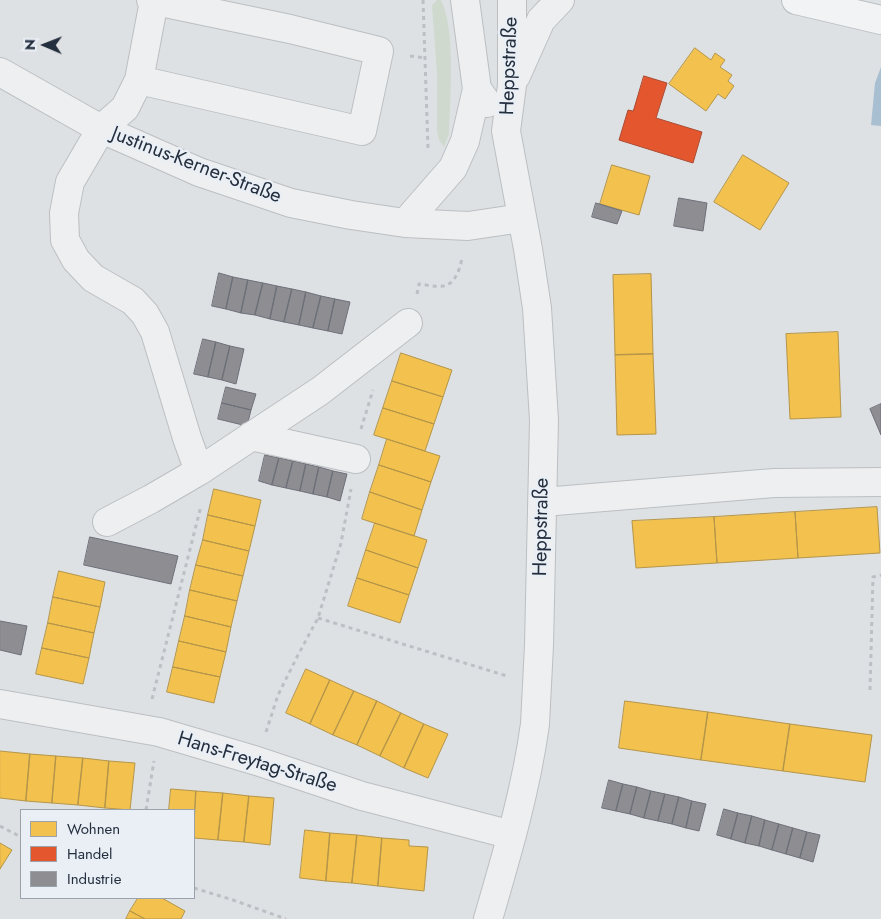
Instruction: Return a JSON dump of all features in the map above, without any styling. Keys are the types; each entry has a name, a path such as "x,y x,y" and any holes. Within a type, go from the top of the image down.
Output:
{"main road":[{"path":"796,0 881,20"}],"street":[{"path":"139,80 362,130 379,51 290,29 152,0 139,80 125,108 101,129 70,182 64,213 65,240 76,260 93,278 133,301 145,314 155,332 187,438 205,466"},
{"name":"Heppstraße","path":"466,0 477,89 506,131"},
{"name":"Heppstraße","path":"488,919 512,835 530,757 535,724 543,502 544,420 537,308 506,131 512,85 512,0"},
{"path":"512,85 541,20 560,0"},
{"name":"Justinus-Kerner-Straße","path":"0,72 101,129 199,172 291,203 405,223 468,226 522,218"},
{"path":"405,223 453,168 465,141 477,89"},
{"path":"108,522 205,466 320,392 408,323"},
{"path":"252,436 356,459"},
{"path":"543,502 774,483 881,482"},
{"name":"Hans-Freytag-Straße","path":"0,704 152,731 257,761 362,796 512,835"}],"path":[{"path":"423,0 426,146"},
{"path":"408,323 419,284 444,286 449,284 457,274 461,265 468,226"},
{"path":"257,761 278,694 318,618 341,543 361,430 376,382"},
{"path":"146,809 152,731 205,466"},
{"path":"870,690 873,578 881,575"},
{"path":"318,618 537,685"},
{"path":"0,826 20,837"},
{"path":"195,888 286,919"}],"shaded area":[{"path":"437,0 441,0 446,13 449,28 451,65 449,134 444,147 439,140 437,131 437,73 432,5"}],"water":[{"path":"881,67 881,126 871,125 875,83"}],"building: Wohnen":[{"path":"695,48 711,60 715,53 725,60 720,67 732,75 728,81 734,86 725,99 718,94 706,111 669,84"},
{"path":"743,155 789,183 760,230 714,202"},
{"path":"612,165 650,176 639,215 600,204"},
{"path":"651,274 653,354 615,355 613,275"},
{"path":"838,332 841,417 790,419 786,334"},
{"path":"401,353 452,370 443,397 392,381"},
{"path":"653,354 656,434 617,435 615,355"},
{"path":"392,381 443,397 434,424 383,408"},
{"path":"383,408 434,424 425,451 374,435"},
{"path":"387,439 440,456 431,482 379,465"},
{"path":"379,465 431,482 422,510 370,492"},
{"path":"214,489 261,500 255,526 208,515"},
{"path":"370,492 422,510 414,536 362,519"},
{"path":"877,507 880,553 798,558 795,512"},
{"path":"795,512 798,558 717,563 714,517"},
{"path":"208,515 255,526 249,551 203,540"},
{"path":"714,517 717,563 636,568 632,521"},
{"path":"375,523 427,540 418,568 366,550"},
{"path":"203,540 249,551 243,576 196,565"},
{"path":"366,550 418,568 409,595 357,578"},
{"path":"196,565 243,576 237,601 190,590"},
{"path":"59,571 105,582 100,607 53,597"},
{"path":"357,578 409,595 400,623 348,606"},
{"path":"190,590 237,601 231,627 185,616"},
{"path":"53,597 100,607 94,633 48,623"},
{"path":"185,616 231,627 226,652 179,641"},
{"path":"48,623 94,633 89,658 42,648"},
{"path":"179,641 226,652 220,677 173,667"},
{"path":"42,648 89,658 83,684 36,674"},
{"path":"173,667 220,677 214,703 167,692"},
{"path":"306,669 330,680 310,724 286,713"},
{"path":"330,680 354,691 333,735 310,724"},
{"path":"354,691 377,701 357,745 333,735"},
{"path":"377,701 401,713 380,756 357,745"},
{"path":"625,701 708,712 701,760 619,748"},
{"path":"708,712 790,724 783,771 701,760"},
{"path":"401,713 424,724 404,768 380,756"},
{"path":"424,724 448,734 428,778 404,768"},
{"path":"790,724 872,735 865,782 783,771"},
{"path":"0,751 30,754 26,801 0,798"},
{"path":"30,754 56,756 52,803 26,801"},
{"path":"56,756 83,758 78,805 52,803"},
{"path":"83,758 109,761 105,808 78,805"},
{"path":"109,761 135,763 130,809 105,808"},
{"path":"171,789 196,791 195,809 169,809"},
{"path":"196,791 223,793 218,840 195,838"},
{"path":"223,793 249,796 244,842 218,840"},
{"path":"249,796 274,798 270,845 244,842"},
{"path":"305,830 330,833 326,881 300,878"},
{"path":"330,833 357,835 352,883 326,881"},
{"path":"357,835 382,838 378,886 352,883"},
{"path":"382,838 409,840 409,846 428,847 424,891 378,886"},
{"path":"0,843 12,850 0,869"},
{"path":"137,899 164,899 185,911 181,919 145,919 130,911"},
{"path":"130,911 145,919 126,919"}],"building: Handel":[{"path":"644,76 667,83 656,118 702,132 693,163 619,140 628,110 633,111"}],"building: Industrie":[{"path":"679,198 707,203 703,231 674,226"},
{"path":"596,203 622,211 617,224 592,217"},
{"path":"219,273 233,277 226,309 212,306"},
{"path":"233,277 248,280 241,313 226,309"},
{"path":"248,280 263,283 255,315 241,313"},
{"path":"263,283 277,286 270,319 255,315"},
{"path":"277,286 292,289 284,322 270,319"},
{"path":"292,289 306,292 299,325 284,322"},
{"path":"306,292 321,296 313,328 299,325"},
{"path":"321,296 335,299 328,331 313,328"},
{"path":"335,299 350,302 342,334 328,331"},
{"path":"203,339 216,342 208,377 194,374"},
{"path":"216,342 230,346 222,380 208,377"},
{"path":"230,346 244,349 236,384 222,380"},
{"path":"226,387 256,394 251,410 222,403"},
{"path":"222,403 251,410 247,426 218,419"},
{"path":"881,404 881,435 870,409"},
{"path":"265,455 279,458 272,485 259,481"},
{"path":"279,458 293,461 286,488 272,485"},
{"path":"293,461 306,464 300,491 286,488"},
{"path":"306,464 319,467 313,494 300,491"},
{"path":"319,467 333,471 327,497 313,494"},
{"path":"333,471 347,474 340,501 327,497"},
{"path":"90,537 178,556 171,584 84,565"},
{"path":"0,621 27,626 21,655 0,650"},
{"path":"609,780 623,784 616,811 602,808"},
{"path":"623,784 637,787 630,814 616,811"},
{"path":"637,787 651,791 644,818 630,814"},
{"path":"651,791 665,794 658,821 644,818"},
{"path":"665,794 679,797 672,824 658,821"},
{"path":"679,797 692,801 686,828 672,824"},
{"path":"692,801 706,804 699,831 686,828"},
{"path":"724,809 738,813 731,839 717,835"},
{"path":"738,813 752,816 745,843 731,839"},
{"path":"752,816 765,820 759,846 745,843"},
{"path":"765,820 779,824 772,850 759,846"},
{"path":"779,824 793,828 786,854 772,850"},
{"path":"793,828 807,832 800,858 786,854"},
{"path":"807,832 820,835 813,862 800,858"}]}
